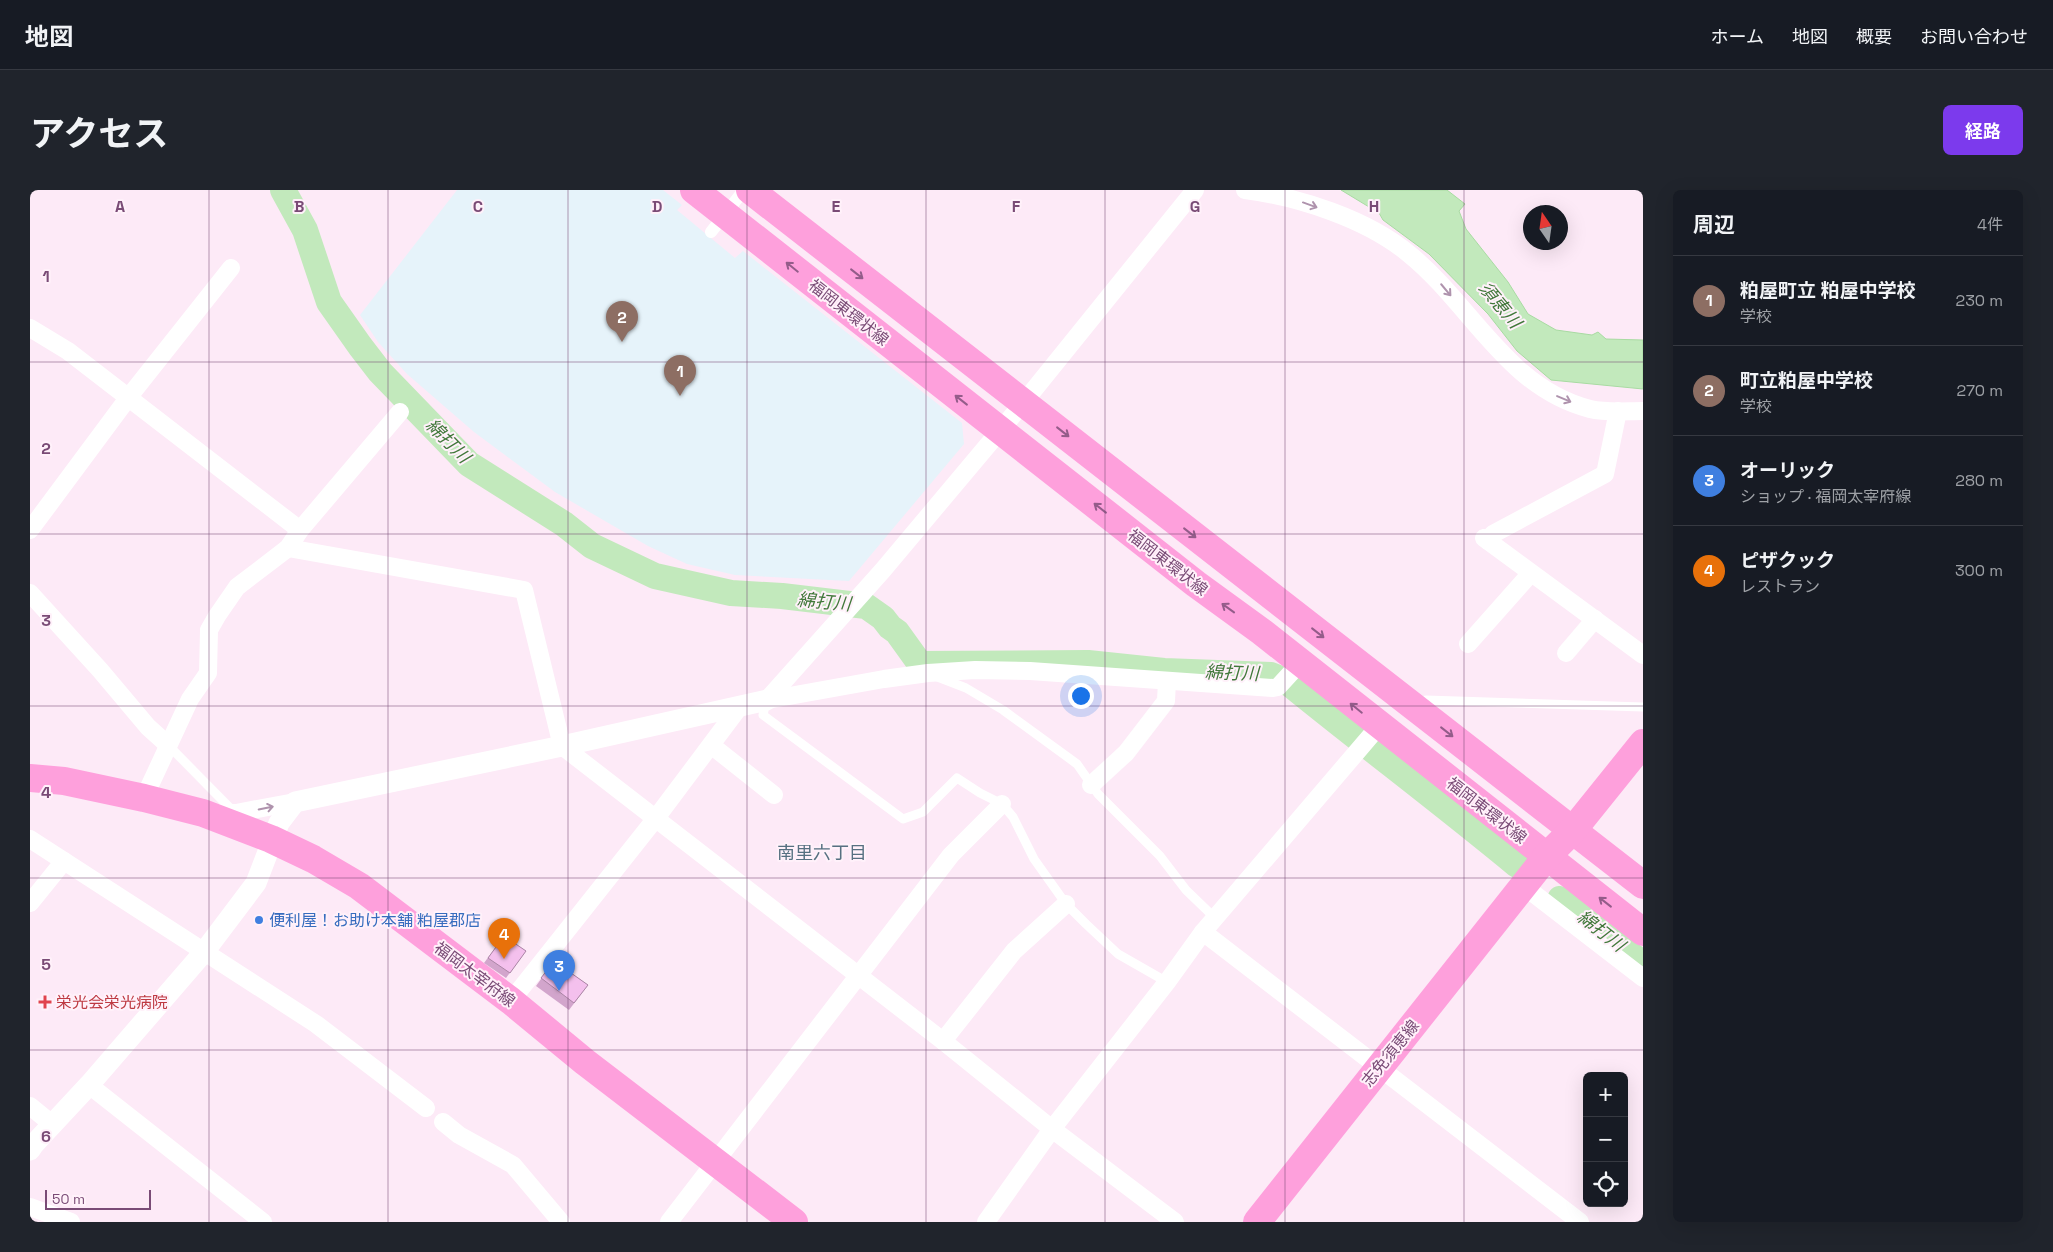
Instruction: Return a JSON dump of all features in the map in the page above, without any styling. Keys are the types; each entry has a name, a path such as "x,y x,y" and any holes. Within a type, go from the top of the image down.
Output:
{"main road":[{"name":"福岡東環状線","path":"694,190 1196,584 1262,632 1289,675 1537,870 1643,932"},
{"path":"750,190 1643,885"},
{"name":"志免須恵線","path":"1257,1222 1379,1066 1643,742"},
{"name":"福岡太宰府線","path":"30,778 64,782 144,798 203,813 271,839 313,859 359,886 512,1001 585,1062 794,1222"}],"street":[{"path":"711,232 744,190"},
{"path":"767,700 858,597 1024,402 1196,190"},
{"path":"1245,190 1262,192 1308,204 1384,237 1409,254 1435,278 1496,348 1532,382 1560,397 1590,409 1643,411"},
{"path":"30,530 128,398 231,268"},
{"path":"30,328 68,351 300,530"},
{"path":"1618,411 1605,474 1493,534 1486,540 1643,655"},
{"path":"144,798 190,699 208,673 209,630 217,616 237,587 288,548 300,530 400,412"},
{"path":"288,548 524,590 562,746 943,1041 1052,1129 1175,1222"},
{"path":"1468,644 1531,573"},
{"path":"30,593 100,670 148,727 168,745"},
{"path":"1566,653 1595,620"},
{"path":"203,813 236,814 562,746 767,700 928,673 975,670 1030,671 1167,681 1289,675"},
{"path":"1091,785 1126,753 1166,701 1167,681"},
{"path":"512,1001 656,818 740,706"},
{"path":"986,1222 1052,1129 1203,932 1369,738"},
{"path":"711,745 774,795"},
{"path":"30,1150 90,1085 204,952 256,883 271,839 279,823 295,802"},
{"path":"669,1222 951,855 1002,804"},
{"path":"30,839 316,1024 459,1135 513,1164 561,1222"},
{"path":"30,903 64,861"},
{"path":"1537,870 1643,978"},
{"path":"943,1041 1014,951 1066,904"},
{"path":"1203,932 1379,1066 1569,1219"},
{"path":"90,1085 263,1222"},
{"path":"30,1106 52,1124"},
{"path":"30,1207 71,1222"}],"lane":[{"path":"928,673 966,688 1003,710 1077,764 1098,794 1160,856 1186,890 1215,918"},
{"path":"767,700 763,715 903,819 923,812 957,778 1002,804 1013,817 1034,859 1066,904 1118,954 1166,982"},
{"path":"1426,700 1643,706"},
{"path":"168,745 236,814"}],"shaded area":[{"path":"457,190 663,190 682,205 677,210 735,258 743,251 962,423 964,444 849,581 735,575 687,564 648,546 555,492 474,432 407,374 378,342 360,315"}],"water":[{"name":"須恵川","path":"1341,190 1447,190 1465,204 1459,211 1466,229 1508,282 1528,314 1556,330 1592,335 1598,332 1606,339 1643,340 1643,389 1551,380 1517,351 1488,314 1429,254 1383,220 1379,213"}],"building":[{"path":"504,936 526,951 510,973 488,958"},
{"path":"554,961 588,985 574,1003 541,978"}],"waterway":[{"name":"綿打川","path":"283,190 305,230 329,302 380,372 469,464 564,524 592,546 655,576 731,593 782,596 866,606 883,618 897,632 920,664 1088,663 1164,671 1271,675 1286,681 1517,865"},
{"name":"綿打川","path":"1560,899 1643,964"}],"place":[{"name":"町立粕屋中学校","path":"622,342"},
{"name":"粕屋町立 粕屋中学校","path":"680,396"},
{"name":"便利屋！お助け本舗 粕屋郡店","path":"259,920"},
{"name":"ピザクック","path":"504,959"},
{"name":"オーリック","path":"559,991"},
{"name":"栄光会栄光病院","path":"45,1002"}],"district":[{"name":"南里六丁目","path":"822,853"}]}
